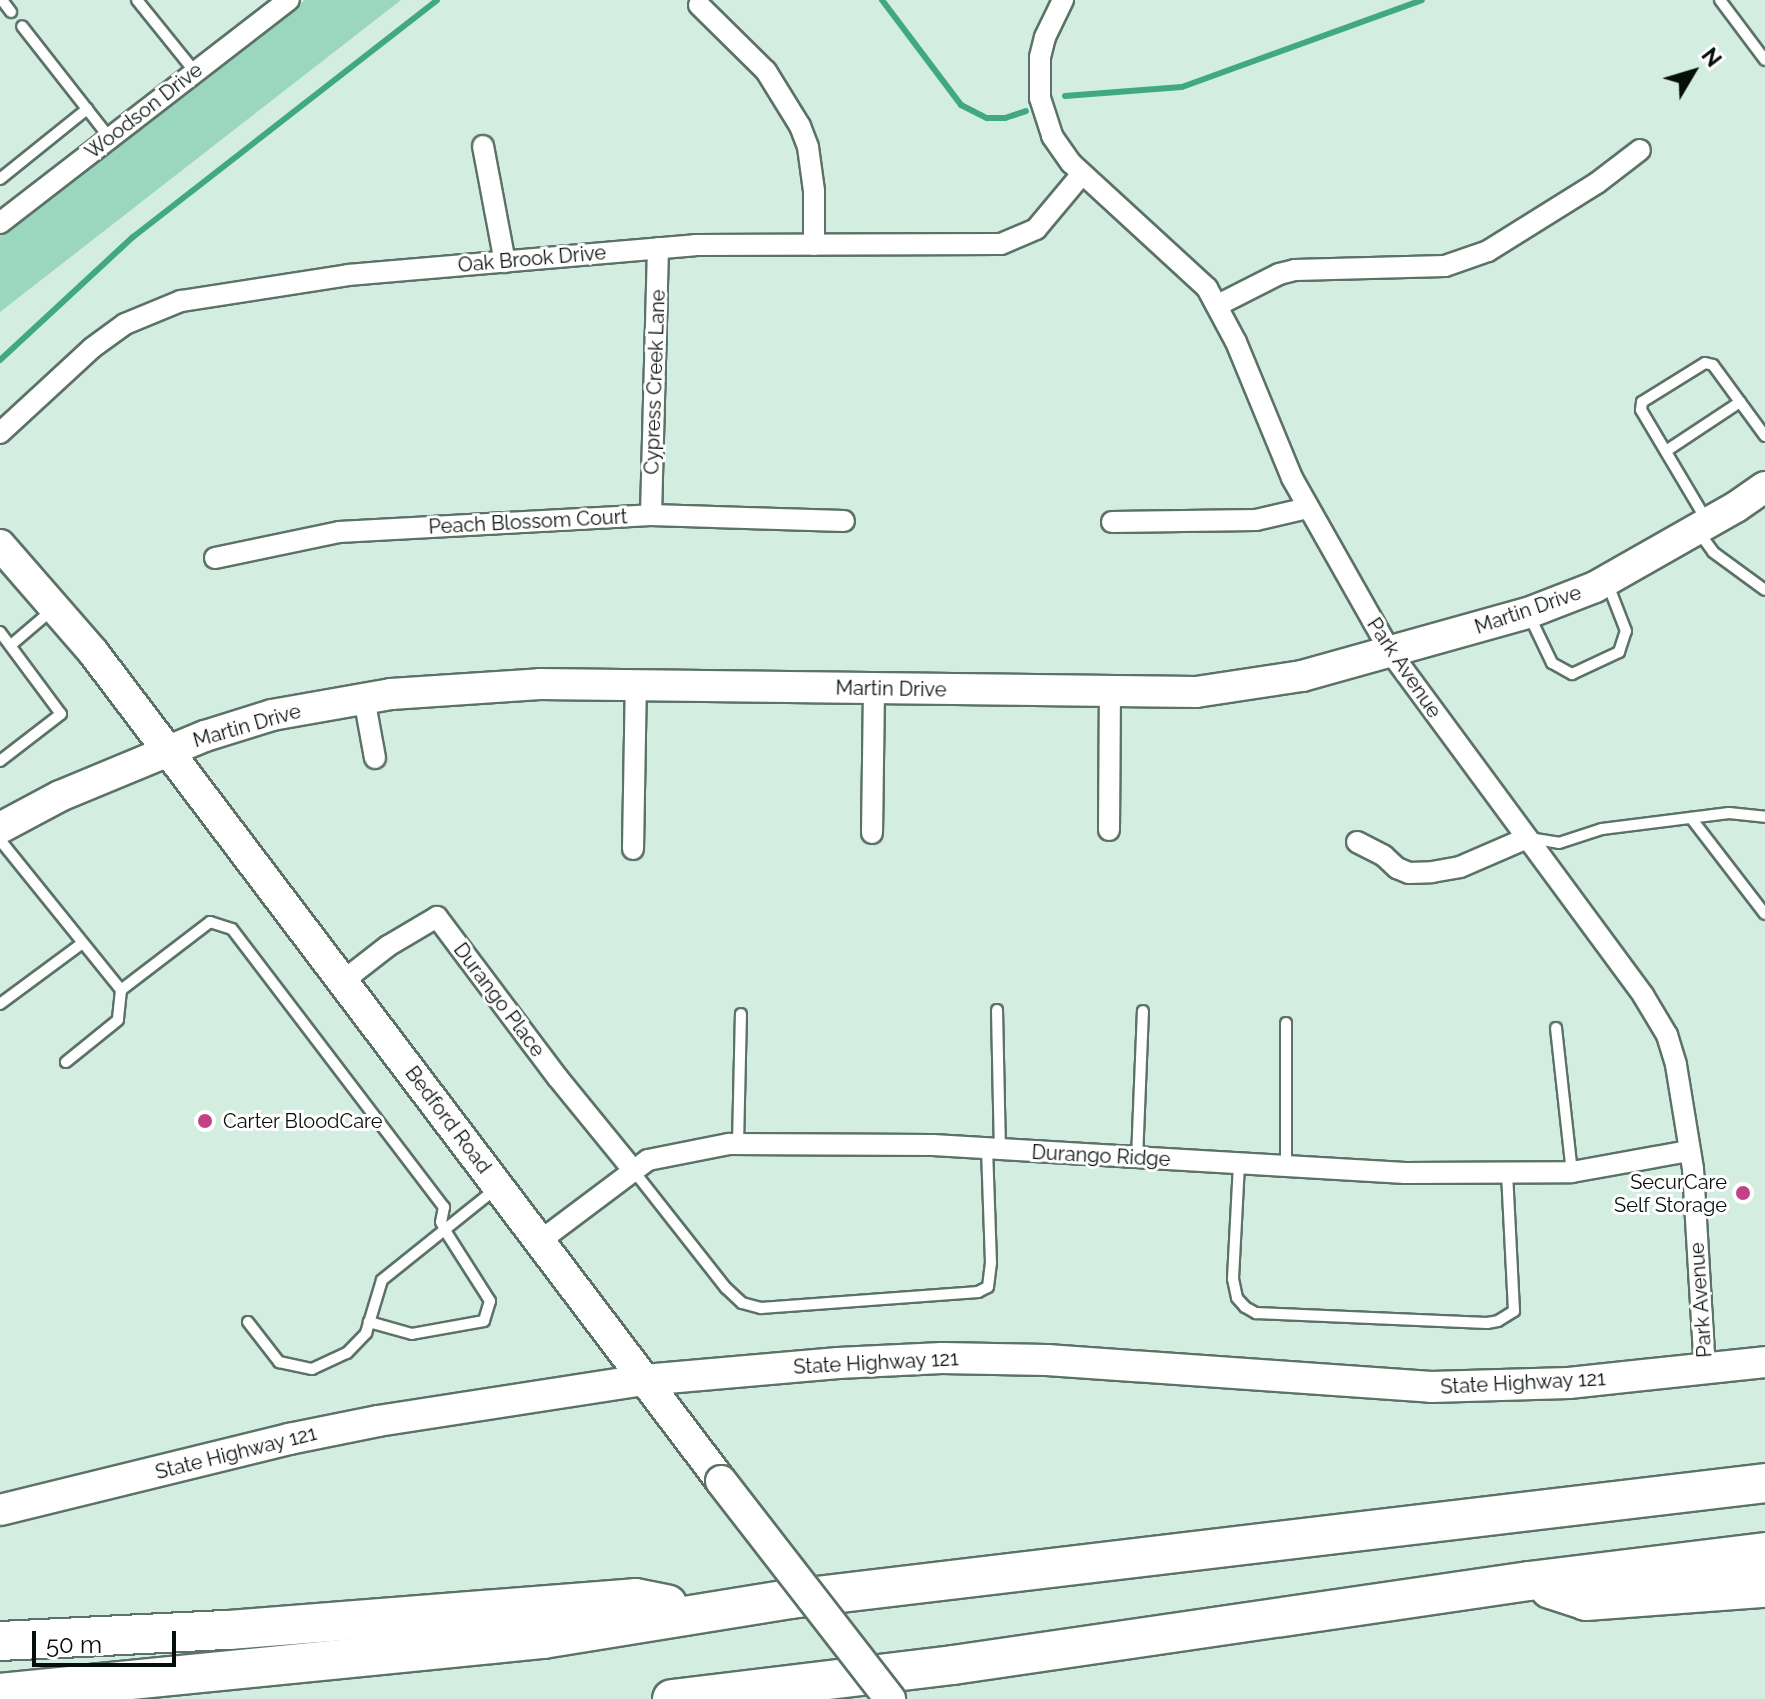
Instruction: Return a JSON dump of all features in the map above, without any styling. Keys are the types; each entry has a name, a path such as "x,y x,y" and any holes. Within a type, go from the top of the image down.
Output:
{"highway":[{"path":"1654,1498 1694,1472 1765,1461"},
{"path":"0,1693 543,1639 705,1611 1173,1552 1765,1483"},
{"path":"672,1699 1529,1581 1765,1552"},
{"path":"1529,1581 1586,1601 1765,1588"},
{"path":"0,1641 229,1630 635,1598 705,1611"},
{"path":"749,1699 798,1684"}],"main road":[{"name":"Martin Drive","path":"0,828 60,796 167,750 272,715 364,698 509,684 1110,692 1231,688 1302,676 1528,613 1607,580 1765,487"},
{"name":"Bedford Road","path":"0,545 55,608 167,750 890,1699"},
{"name":"State Highway 121","path":"0,1510 289,1439 644,1380 942,1358 1047,1360 1431,1387 1569,1383 1765,1362"}],"street":[{"name":"Woodson Drive","path":"0,223 289,0"},
{"name":"Park Avenue","path":"1063,0 1045,37 1040,57 1040,98 1052,136 1082,174 1195,274 1218,305 1236,342 1269,428 1308,508 1391,653 1643,995 1667,1035 1676,1065 1689,1151 1705,1370"},
{"path":"699,5 766,71 800,126 808,147 814,191 814,245"},
{"path":"483,146 505,262"},
{"path":"1218,305 1279,274 1295,270 1445,266 1488,251 1597,183 1640,150"},
{"name":"Oak Brook Drive","path":"0,433 103,340 149,312 181,301 348,275 658,248 1001,244 1036,229 1082,174"},
{"name":"Cypress Creek Lane","path":"651,515 658,248"},
{"path":"1112,522 1256,520 1308,508"},
{"name":"Peach Blossom Court","path":"215,558 339,532 651,515 844,521"},
{"path":"633,849 636,685"},
{"path":"872,833 874,689"},
{"path":"1109,830 1110,692"},
{"path":"364,698 375,758"},
{"path":"1357,842 1409,873 1460,867 1527,838"},
{"name":"Durango Place","path":"343,981 388,946 437,917 558,1078 633,1170"},
{"name":"Durango Ridge","path":"540,1241 648,1160 738,1144 994,1149 1405,1173 1572,1172 1689,1151"}],"lane":[{"path":"2,0 11,12"},
{"path":"137,0 195,72"},
{"path":"1720,0 1765,60"},
{"path":"22,26 110,138"},
{"path":"0,179 87,109"},
{"path":"1765,436 1713,365 1705,363 1642,402 1641,410 1666,451 1713,552 1765,590"},
{"path":"1666,451 1740,402"},
{"path":"1528,613 1552,663 1572,674 1619,652 1626,631 1607,580"},
{"path":"11,645 55,608"},
{"path":"0,632 61,714 0,761"},
{"path":"1527,838 1559,843 1602,829 1729,813 1765,817"},
{"path":"1691,818 1765,914"},
{"path":"0,840 121,990 118,1020 66,1062"},
{"path":"121,990 210,922 232,929 444,1207 441,1222 490,1301 484,1321 412,1334 369,1322"},
{"path":"0,1004 81,944"},
{"path":"633,1170 726,1288 742,1303 761,1308 978,1292 988,1287 991,1263 997,1010"},
{"path":"1137,1159 1143,1011"},
{"path":"738,1144 741,1014"},
{"path":"1286,1023 1286,1166"},
{"path":"1556,1028 1572,1172"},
{"path":"1239,1164 1233,1279 1237,1298 1245,1307 1256,1313 1487,1323 1498,1321 1514,1311 1507,1172"},
{"path":"248,1322 279,1362 312,1369 347,1353 366,1333 382,1280 446,1232 498,1187"}],"green space":[{"path":"305,0 401,0 0,312 0,235"}],"waterway":[{"path":"0,360 133,237 437,0"},
{"path":"882,0 961,105 987,118 1005,118 1026,111"},
{"path":"1065,96 1182,87 1422,0"}],"place":[{"name":"Carter BloodCare","path":"205,1121"},
{"name":"SecurCare Self Storage","path":"1743,1193"}]}
